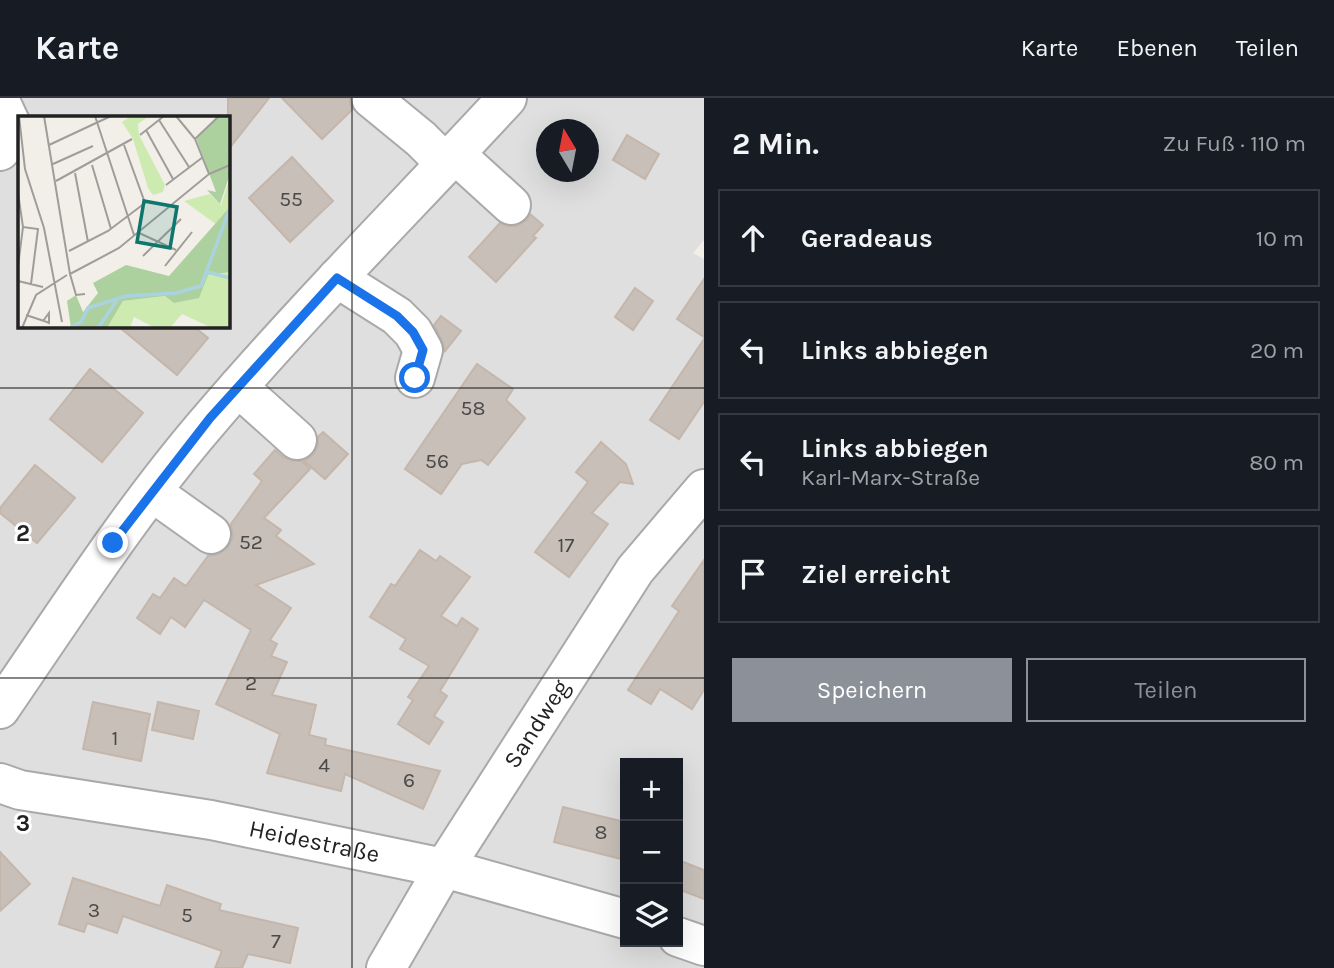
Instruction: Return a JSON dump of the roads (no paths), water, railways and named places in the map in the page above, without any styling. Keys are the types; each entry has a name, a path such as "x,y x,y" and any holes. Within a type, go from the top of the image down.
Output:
{"street":[{"path":"371,98 421,139 511,205"},
{"path":"0,709 113,543 210,418 337,278 507,98"},
{"path":"337,278 397,316 413,332 423,350 415,378"},
{"path":"238,387 298,440"},
{"name":"Sandweg","path":"386,968 444,868 635,570 704,489"},
{"path":"152,492 211,534"},
{"name":"Heidestraße","path":"0,783 20,790 211,820 444,868 620,918"},
{"path":"683,939 704,946"}]}
